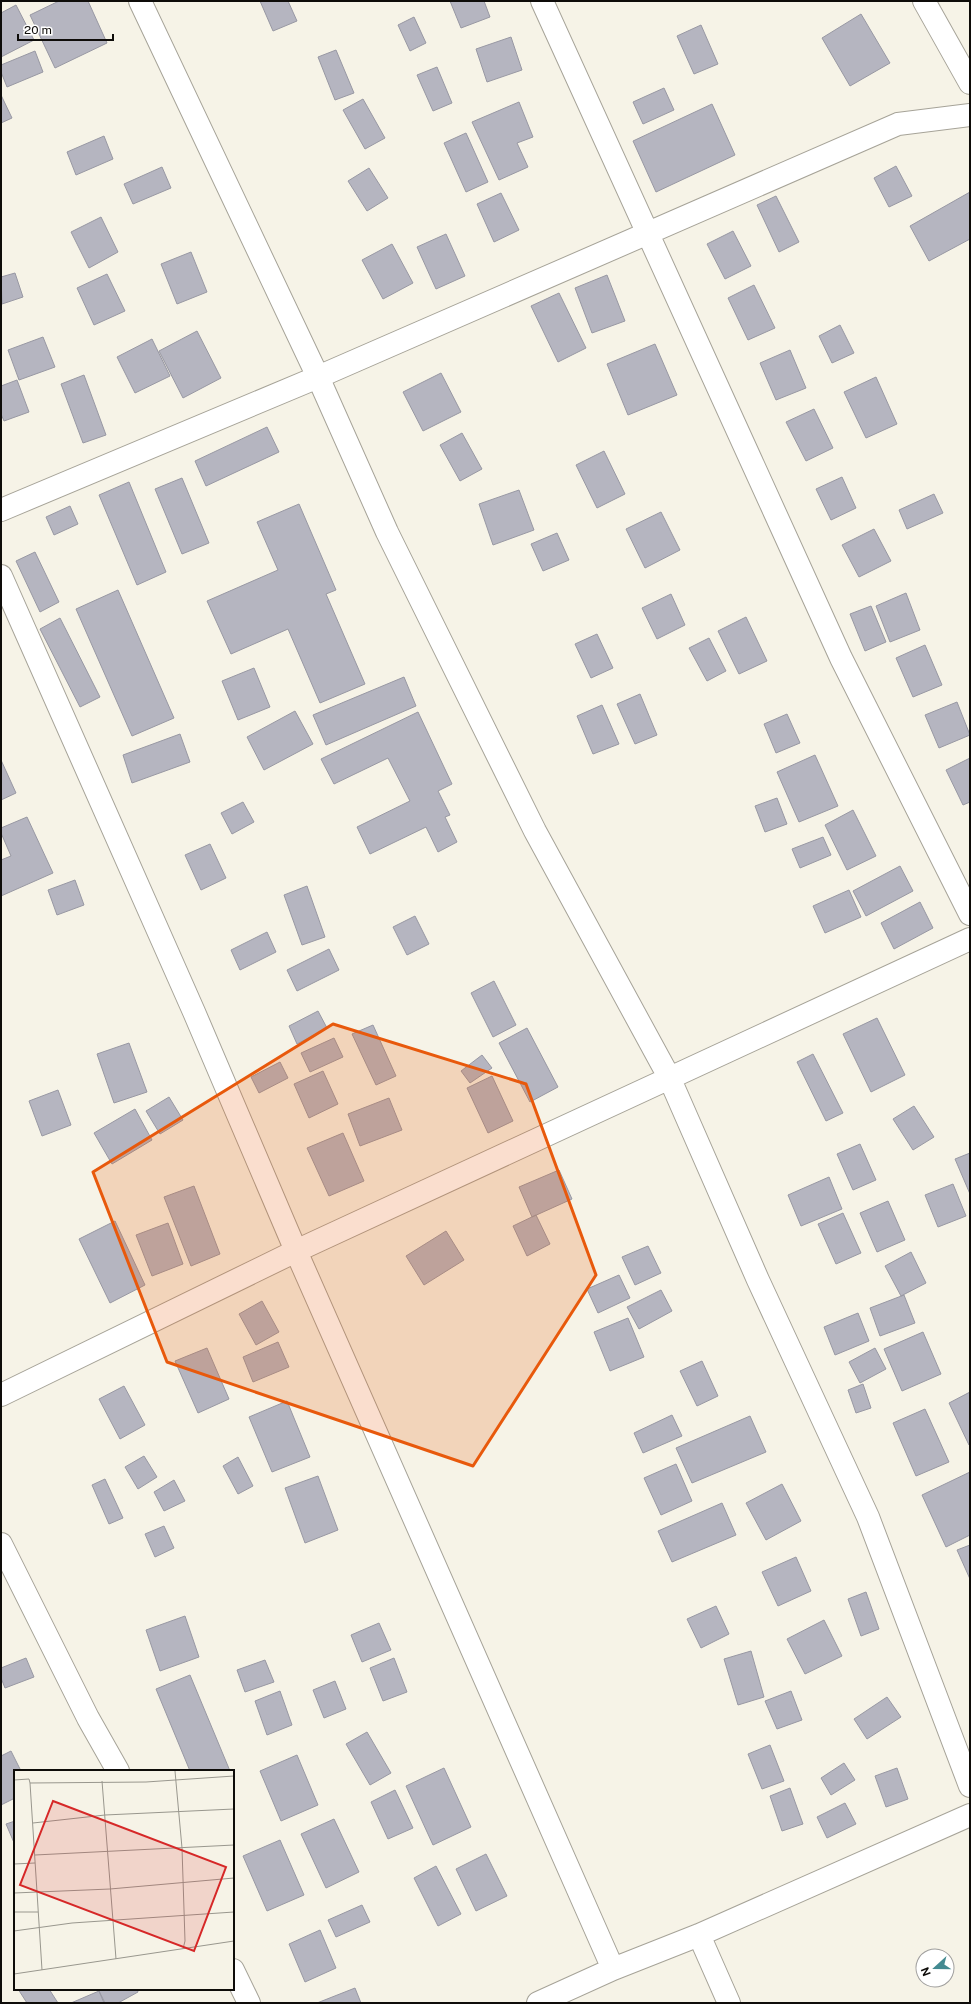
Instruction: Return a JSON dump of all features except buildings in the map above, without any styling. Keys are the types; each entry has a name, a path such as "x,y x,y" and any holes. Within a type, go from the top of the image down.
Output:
{"street":[{"path":"140,1 318,377 387,532 535,831 669,1077 758,1280 868,1517 970,1786"},
{"path":"542,1 841,658 970,914"},
{"path":"924,1 970,83"},
{"path":"1,510 318,377 898,124 970,115"},
{"path":"1,576 194,1012 296,1251 613,1969"},
{"path":"1,1394 296,1251 669,1077 970,939"},
{"path":"1,1544 84,1712 117,1770"},
{"path":"538,2003 613,1969 699,1935 970,1815"},
{"path":"699,1935 729,2003"},
{"path":"234,1972 249,2003"}],"highlighted area":[{"path":"333,1024 526,1084 596,1275 473,1466 167,1362 93,1172"}]}
